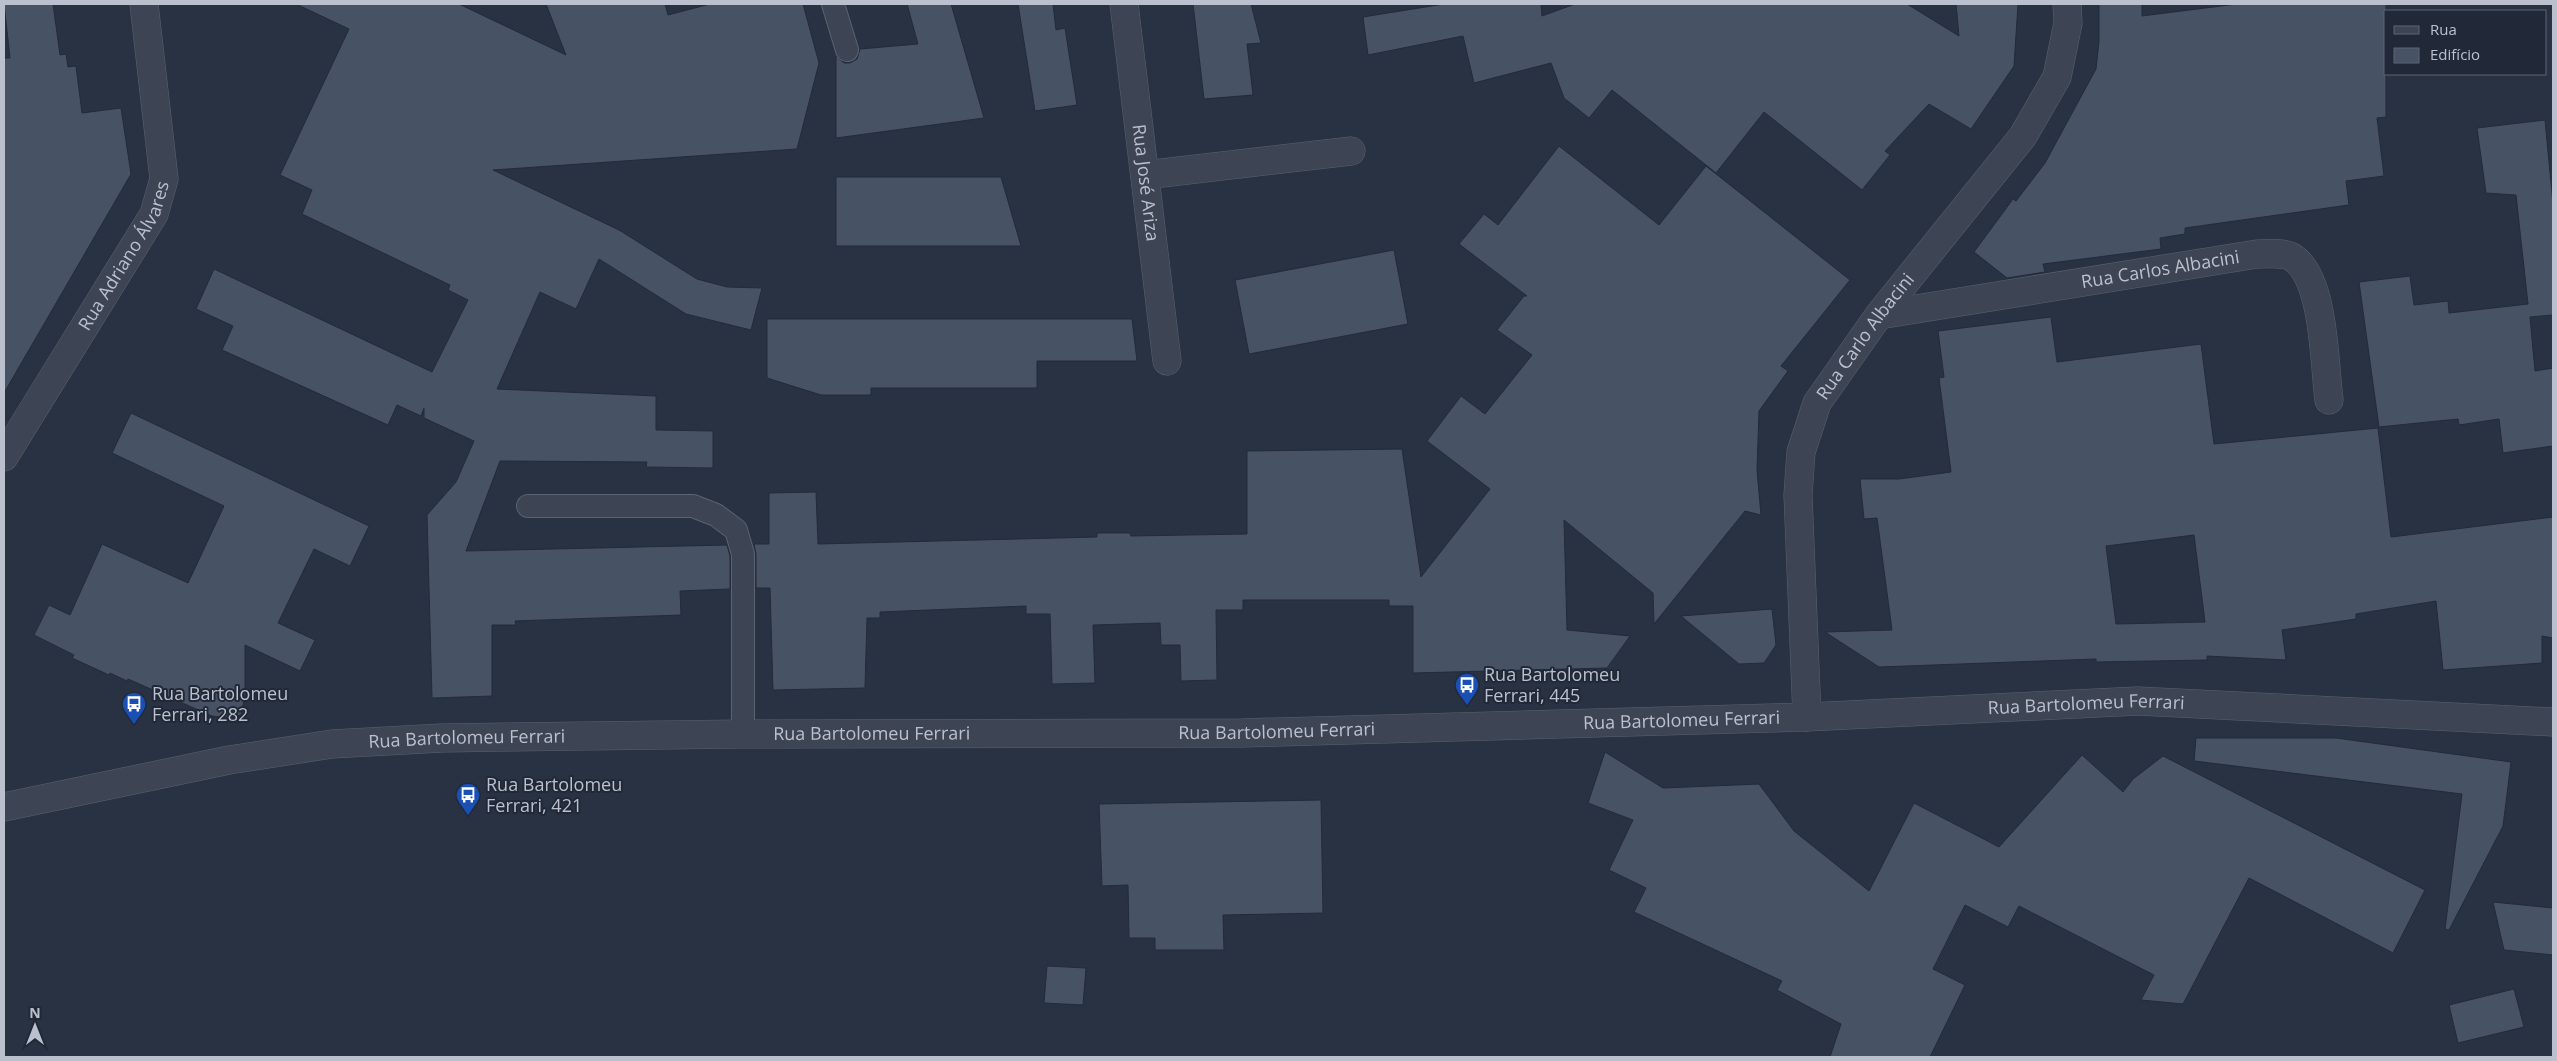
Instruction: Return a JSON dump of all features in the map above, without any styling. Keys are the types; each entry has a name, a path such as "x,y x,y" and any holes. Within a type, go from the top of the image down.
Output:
{"street":[{"name":"Rua Adriano Álvares","path":"4,457 154,214 164,179 144,4"},
{"name":"Rua José Ariza","path":"1124,4 1167,361"},
{"name":"Rua Carlo Albacini","path":"1807,717 1798,495 1801,452 1817,403 1879,315 2023,136 2058,77 2068,23 2067,4"},
{"path":"1145,175 1351,151"},
{"name":"Rua Carlos Albacini","path":"1879,315 2257,254 2277,254 2291,257 2307,272 2316,294 2329,400"},
{"name":"Rua Bartolomeu Ferrari","path":"4,807 229,760 332,744 468,738 743,734 1242,732 1807,717 2138,701 2553,721"}],"lane":[{"path":"833,4 847,50"},
{"path":"528,506 692,506 716,515 736,530 743,554 743,734"}],"building":[{"path":"4,4 53,4 60,55 66,54 68,67 76,66 82,113 121,108 131,174 4,393 4,58 10,58"},
{"path":"296,4 459,4 566,55 546,4 665,4 668,15 710,4 803,4 819,63 797,149 493,170 619,230 697,279 727,287 762,288 751,330 686,314 599,259 576,309 540,292 497,389 656,396 656,430 713,431 713,468 646,467 647,462 500,461 466,551 727,545 730,556 730,589 680,591 681,615 515,621 516,625 492,625 492,696 432,698 427,515 456,482 474,441 424,418 424,408 421,416 397,405 388,425 222,350 233,326 196,309 214,269 432,372 468,300 448,290 450,285 302,214 312,190 280,175 349,29"},
{"path":"907,4 951,4 984,118 836,138 836,56 844,63 850,63 857,59 860,49 918,44"},
{"path":"1018,4 1053,4 1056,30 1065,28 1077,105 1035,111"},
{"path":"1193,4 1251,4 1261,43 1247,44 1253,95 1204,99"},
{"path":"1444,4 1541,4 1542,16 1575,4 1907,4 1959,36 1956,4 2018,4 2014,66 1971,129 1929,104 1885,151 1890,155 1862,190 1764,112 1716,173 1612,90 1589,118 1564,98 1551,63 1474,83 1463,36 1368,55 1363,17"},
{"path":"2099,4 2142,4 2142,16 2237,4 2386,4 2386,10 2384,10 2384,75 2386,75 2386,117 2377,118 2384,176 2346,181 2349,205 2185,228 2185,234 2160,238 2161,249 2043,264 2045,272 2007,278 1974,252 2013,199 2016,201 2045,163 2096,69 2099,41"},
{"path":"2545,120 2553,204 2553,315 2530,317 2535,371 2553,368 2553,446 2503,453 2499,419 2459,425 2458,419 2379,427 2359,282 2410,276 2414,305 2448,301 2449,313 2528,304 2516,195 2486,193 2477,128"},
{"path":"1559,146 1659,225 1706,166 1850,280 1781,366 1788,371 1759,411 1757,470 1761,515 1745,511 1654,624 1653,593 1564,520 1567,630 1630,636 1607,668 1413,673 1413,606 1389,606 1389,600 1243,600 1243,610 1216,610 1217,680 1181,681 1180,645 1161,645 1160,623 1093,625 1095,683 1052,684 1050,614 1026,614 1026,606 880,612 880,618 867,618 865,688 773,690 770,588 756,588 756,554 754,544 769,544 769,493 816,492 818,544 1097,537 1097,533 1130,533 1131,536 1247,534 1247,451 1402,449 1421,577 1490,489 1427,441 1461,396 1485,414 1532,355 1497,330 1524,296 1527,296 1459,244 1484,214 1498,225"},
{"path":"836,177 1001,177 1021,246 836,246"},
{"path":"1394,250 1408,324 1249,354 1235,280"},
{"path":"2051,317 2057,362 2201,344 2214,444 2378,428 2391,537 2553,517 2553,638 2542,636 2542,663 2443,670 2436,601 2356,614 2356,619 2282,630 2286,660 2207,656 2207,660 2096,662 2096,659 1879,667 1825,632 1892,630 1877,518 1864,519 1860,479 1899,479 1951,472 1939,378 1944,377 1938,331","holes":["2194,535 2205,622 2116,624 2106,546"]},
{"path":"767,319 1132,319 1137,361 1037,361 1037,388 871,388 871,395 821,395 767,378"},
{"path":"131,413 369,526 350,566 314,549 278,623 315,640 300,671 245,645 245,695 241,715 227,718 212,716 128,679 127,681 110,673 109,675 72,658 74,655 34,635 49,605 70,615 102,544 188,583 224,506 112,453"},
{"path":"1772,609 1776,645 1764,663 1739,664 1681,616"},
{"path":"2196,738 2336,738 2511,762 2503,826 2449,930 2445,929 2462,794 2194,761"},
{"path":"1605,752 1663,788 1759,784 1794,831 1869,891 1914,803 1999,847 2082,755 2123,792 2133,779 2163,756 2425,890 2393,953 2249,878 2183,1004 2141,1000 2154,975 2019,906 2008,927 1965,905 1933,969 1965,985 1930,1057 1830,1057 1841,1024 1777,990 1782,981 1634,912 1646,888 1609,870 1633,820 1588,803"},
{"path":"1321,800 1323,913 1223,915 1224,950 1155,950 1155,938 1129,938 1128,885 1102,886 1099,804"},
{"path":"2493,902 2553,908 2553,955 2504,950"},
{"path":"1047,966 1086,968 1083,1005 1044,1003"},
{"path":"2514,989 2524,1027 2458,1043 2449,1005"}],"place":[{"name":"Rua Bartolomeu Ferrari, 445","path":"1467,706"},
{"name":"Rua Bartolomeu Ferrari, 282","path":"134,725"},
{"name":"Rua Bartolomeu Ferrari, 421","path":"468,816"}]}
